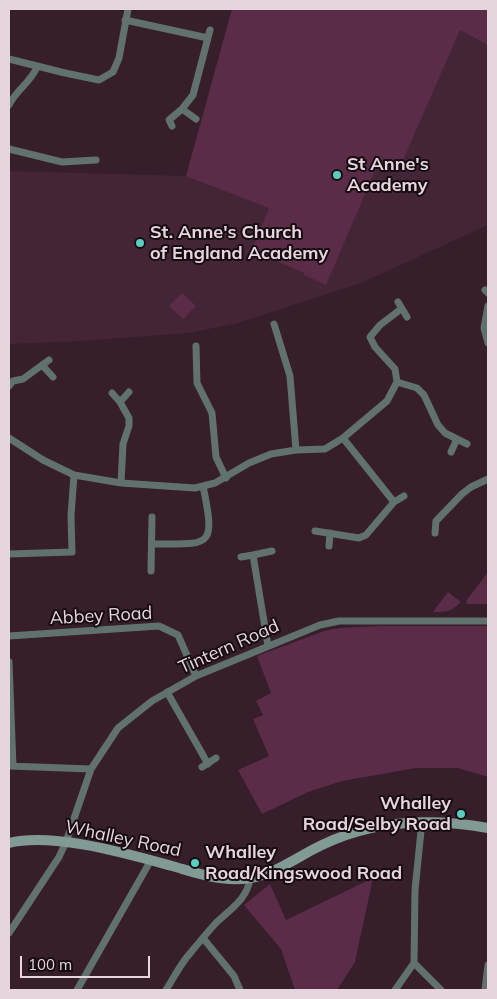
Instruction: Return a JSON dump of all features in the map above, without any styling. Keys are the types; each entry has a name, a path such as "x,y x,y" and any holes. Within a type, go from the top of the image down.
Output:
{"street":[{"path":"9,59 99,80 113,72 119,58 128,9"},
{"path":"125,20 209,34 193,95 182,109 169,120 172,126"},
{"path":"9,105 21,88 33,76 37,67"},
{"path":"182,109 196,119"},
{"path":"9,149 62,162 96,160"},
{"path":"9,438 42,460 74,475 121,484 195,488 203,486 226,478 249,463 271,454 296,450 325,449 343,438 388,401 397,382 395,369 375,347 370,337 399,305 407,318"},
{"path":"488,306 484,328 488,343"},
{"path":"274,324 275,343 290,376 296,450"},
{"path":"196,346 192,360 197,384 212,413 216,457 226,478"},
{"path":"9,386 13,381 23,379 49,360"},
{"path":"42,366 52,377"},
{"path":"397,382 417,388 424,395 438,425 446,433 467,444"},
{"path":"120,402 129,392"},
{"path":"112,393 120,402 129,418 129,426 123,444 121,484"},
{"path":"343,438 394,502"},
{"path":"451,452 456,439"},
{"path":"9,554 72,552 70,516 74,475"},
{"path":"435,533 436,521 462,494 471,486 488,479"},
{"path":"152,544 194,544 204,541 210,526 203,486"},
{"path":"315,531 359,538 366,534 394,502 404,496"},
{"path":"151,571 152,517"},
{"path":"329,546 330,533"},
{"path":"241,557 272,550"},
{"path":"253,555 268,646"},
{"name":"Tintern Road","path":"9,933 55,864 66,842 91,769 118,728 152,701 196,676 320,625 339,621 488,621"},
{"name":"Abbey Road","path":"9,636 159,626 178,635 196,676"},
{"path":"9,662 11,766 91,769"},
{"path":"167,692 205,766 216,758"},
{"path":"395,990 414,963 415,890 422,821"},
{"name":"Whalley Road","path":"9,843 30,840 66,842 151,860 209,876 250,878 270,872 324,844 360,831 391,824 422,821 468,824 488,828"},
{"path":"77,990 151,860"},
{"path":"166,990 186,958 225,914 237,904 249,888 250,878"},
{"path":"203,938 234,976 240,990"},
{"path":"414,963 441,990"},
{"path":"485,990 488,965"}],"shaded area":[{"name":"St Anne's Academy","path":"232,9 461,30 488,45 488,225 361,283 238,323 189,333 9,344 9,171 186,176"},
{"path":"232,9 488,9 488,45 460,30 400,167 380,159 326,285 252,250 269,208 186,176"},
{"path":"182,293 196,306 183,319 169,306"},
{"path":"488,572 488,604 467,604 466,601"},
{"path":"448,592 461,602 448,611 433,612"},
{"path":"488,626 488,777 458,768 416,768 342,781 308,792 262,814 238,770 269,756 253,719 263,715 256,701 271,693 257,656 324,631 339,628"},
{"path":"373,878 355,962 337,990 295,990 281,949 244,905 270,884 286,920"}],"place":[{"name":"St Anne's Academy","path":"337,175"},
{"name":"St. Anne's Church of England Academy","path":"140,243"},
{"name":"Whalley Road/Selby Road","path":"461,814"},
{"name":"Whalley Road/Kingswood Road","path":"195,863"}]}
